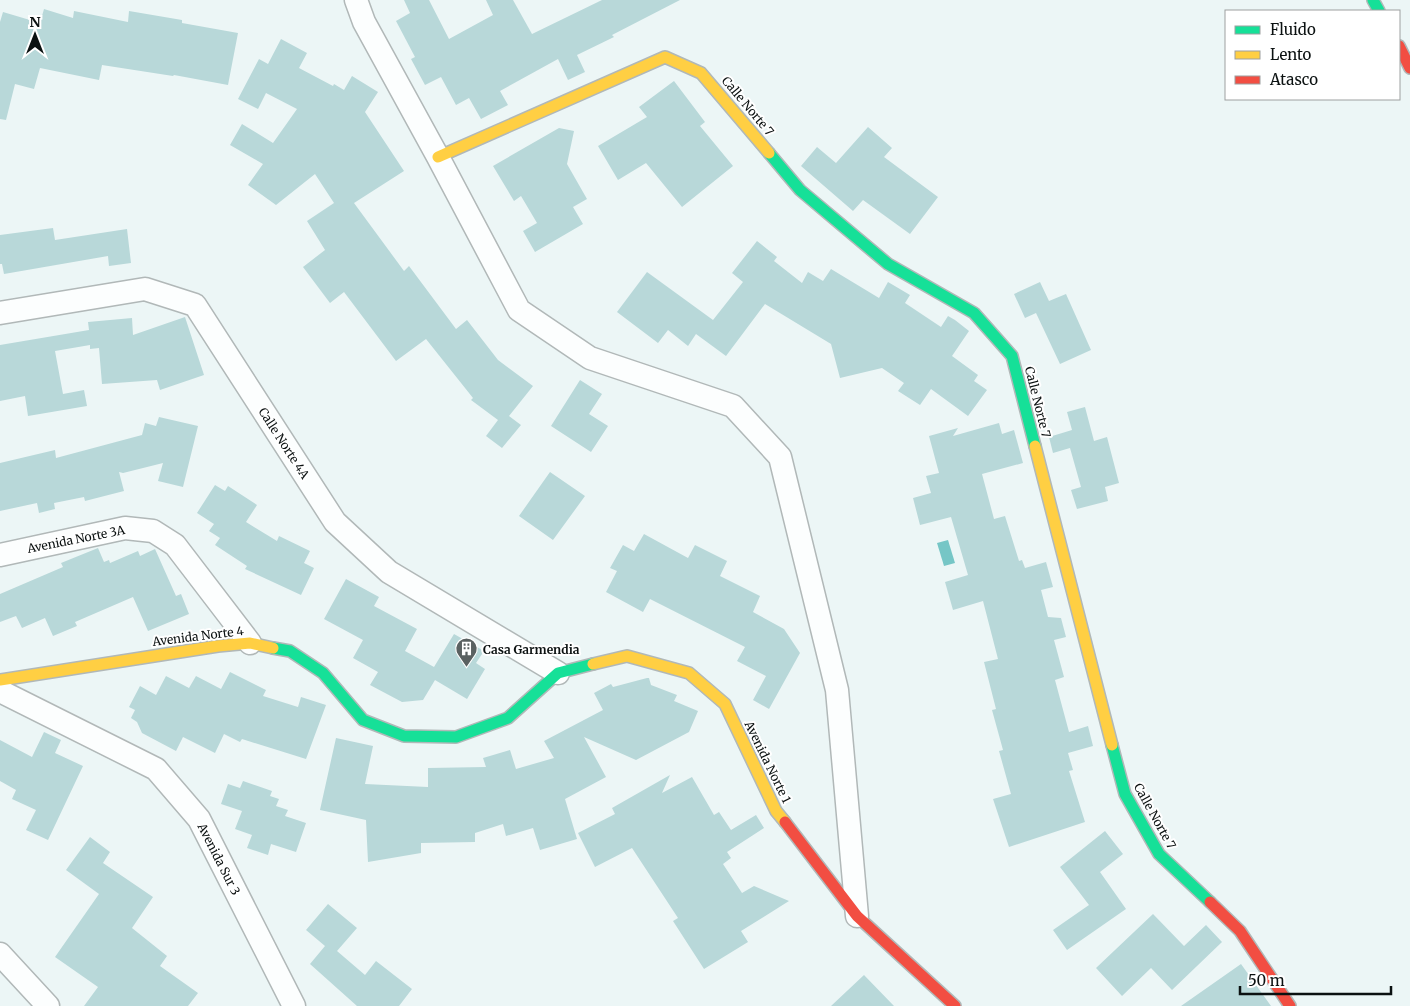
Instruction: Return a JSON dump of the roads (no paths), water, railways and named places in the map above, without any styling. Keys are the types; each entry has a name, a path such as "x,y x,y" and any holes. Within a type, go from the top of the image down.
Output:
{"street":[{"path":"356,0 364,22 519,310 590,358 733,406 780,458 837,690 857,916"},
{"path":"1400,48 1410,68"},
{"name":"Calle Norte 7","path":"438,157 665,57 701,72 800,190 888,264 974,314 1012,356 1125,794 1159,854 1240,931 1290,1006"},
{"name":"Calle Norte 4A","path":"0,313 145,289 195,305 335,522 389,572 558,673"},
{"name":"Avenida Norte 3A","path":"0,555 125,528 153,531 175,545 250,643"},
{"name":"Avenida Norte 4","path":"0,680 218,646 250,643 290,651 323,673 363,720 404,736 456,736 508,718 558,673"},
{"name":"Avenida Norte 1","path":"558,673 628,656 689,673 725,704 776,811 857,916 955,1006"},
{"name":"Avenida Sur 3","path":"0,691 156,769 199,819 294,1006"},
{"path":"0,954 48,1006"}],"water":[{"path":"948,540 955,563 944,566 937,543"}],"place":[{"name":"Casa Garmendia","path":"467,668"}]}
